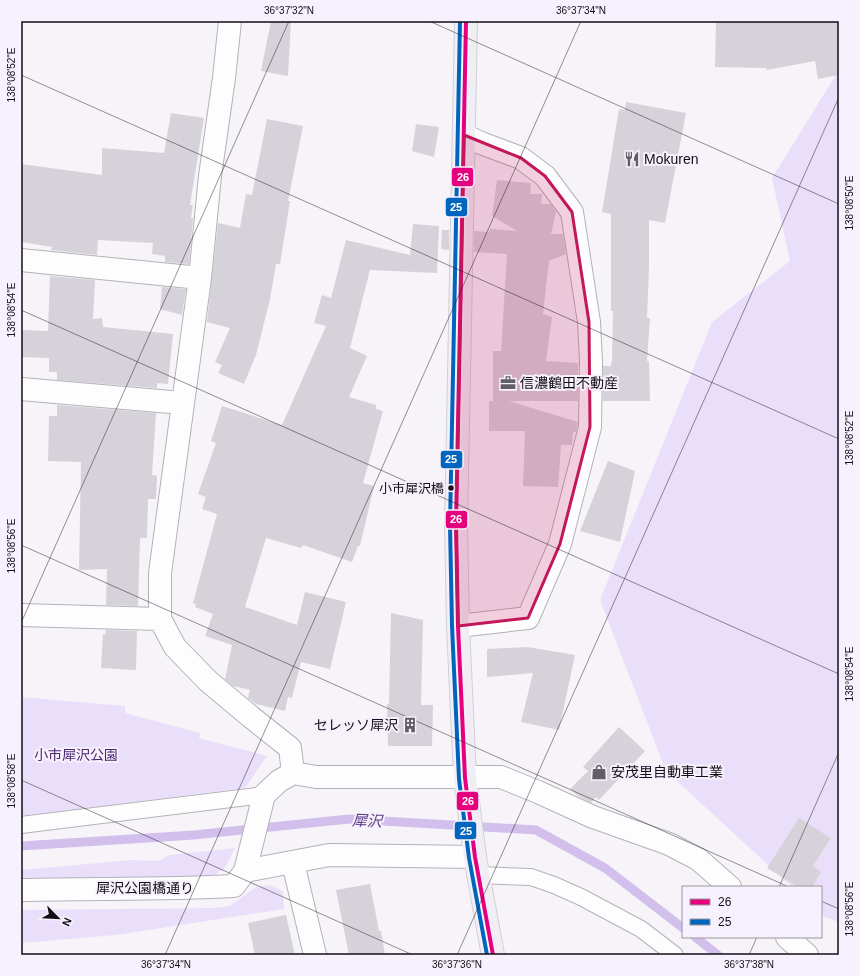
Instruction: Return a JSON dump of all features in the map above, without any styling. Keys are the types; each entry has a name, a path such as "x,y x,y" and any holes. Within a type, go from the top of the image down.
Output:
{"highway":[{"path":"466,21 456,525 458,626 467,789 476,861 493,955"}],"street":[{"path":"230,21 224,78 210,176 200,278 160,573 160,619 175,648 180,653 214,686 290,748 293,773"},
{"path":"458,626 528,618 560,544 590,427 591,362 589,322 572,212 545,176 521,158 464,135"},
{"path":"21,260 200,278"},
{"path":"21,389 182,403"},
{"path":"21,615 160,619"},
{"path":"476,861 329,855 293,863 248,863 263,801 279,781 293,773 316,777 467,789 500,777 538,792 593,817 669,844 698,859 729,886"},
{"name":"犀沢公園橋通り","path":"21,890 66,888 205,888 234,886 248,863"},
{"path":"293,863 315,955"},
{"path":"788,938 807,955"}],"lane":[{"path":"21,825 263,801"},
{"path":"476,861 554,885 581,897 641,930 675,955"}],"highlighted area":[{"path":"464,135 521,158 545,176 572,212 589,322 590,427 560,544 528,618 458,626 456,525"}],"green space":[{"path":"839,70 839,922 822,915 822,886 791,886 666,771 600,600 712,322 790,261 772,178"},
{"name":"小市犀沢公園","path":"21,697 125,706 125,713 200,733 199,738 267,756 245,788 21,816"},
{"path":"235,848 225,868 212,877 21,882 21,870 131,860 160,861 169,855"},
{"path":"269,885 283,891 284,909 116,935 21,943 21,910 212,908 230,906 256,887"}],"building":[{"path":"271,21 291,21 288,76 261,71"},
{"path":"716,21 839,21 839,75 818,79 815,61 767,70 766,68 715,67"},
{"path":"626,102 686,113 665,223 649,220 647,318 650,318 647,361 649,361 650,401 603,401 603,366 611,366 612,362 613,311 611,311 611,214 602,212 619,109 625,110"},
{"path":"171,113 204,118 190,205 193,205 191,218 193,218 189,264 165,262 165,256 152,254 153,243 98,240 97,255 51,250 52,247 21,242 21,164 102,175 102,148 164,153"},
{"path":"267,119 303,126 288,201 290,201 280,264 276,264 270,299 256,355 244,384 218,373 222,365 215,362 230,328 207,322 218,223 240,228 246,194 252,195"},
{"path":"416,124 439,127 434,157 412,151"},
{"path":"497,180 531,183 530,194 542,194 541,204 551,204 556,212 551,234 563,234 566,254 549,261 543,314 552,317 546,361 578,363 578,401 509,401 578,422 576,432 573,432 572,445 561,445 558,487 523,486 525,431 489,431 489,401 493,401 493,351 501,351 507,254 474,252 474,231 489,232 490,229 517,231 492,216"},
{"path":"413,224 439,226 437,273 370,270 350,348 367,356 349,397 376,405 376,409 383,411 363,483 374,486 360,546 358,546 352,562 303,545 301,548 266,538 245,607 297,625 305,592 346,602 330,669 301,662 292,698 288,697 285,711 256,704 248,698 250,690 233,686 225,679 232,645 205,636 213,614 195,607 196,604 193,603 217,514 202,509 206,497 198,494 216,443 211,441 222,406 282,425 326,326 314,323 322,295 331,298 346,240 410,255"},
{"path":"442,230 449,230 449,250 441,249"},
{"path":"50,276 95,280 93,319 102,318 103,327 173,334 168,384 157,383 157,388 57,380 57,372 49,372 49,358 21,357 22,330 48,331"},
{"path":"162,287 186,289 182,315 160,309"},
{"path":"57,405 156,413 152,475 157,476 156,499 148,499 147,538 140,538 138,606 106,605 107,569 79,570 81,462 48,461 49,416 57,416"},
{"path":"608,461 635,471 620,542 580,531"},
{"path":"391,613 423,620 421,705 433,705 432,746 388,746 387,704 389,704"},
{"path":"106,630 137,631 136,670 101,668 103,634 105,635"},
{"path":"527,647 575,655 559,730 521,722 533,673 487,677 487,649"},
{"path":"619,727 645,751 599,800 596,797 591,803 578,796 570,789 588,771 583,767"},
{"path":"799,818 831,838 813,866 821,872 813,886 796,886 767,868"},
{"path":"370,884 385,955 349,955 336,890"},
{"path":"286,915 295,955 255,955 248,923"}],"waterway":[{"name":"犀沢","path":"21,846 194,835 349,819 536,830 605,868 682,927"},
{"name":"犀沢","path":"696,938 718,955"}],"transit line":[{"name":"25","path":"460,21 450,525 452,626 459,779 469,858 487,955"},
{"name":"26","path":"466,21 456,525 458,626 465,778 475,857 493,955"}],"place":[{"name":"Mokuren","path":"632,159"},
{"name":"信濃鶴田不動産","path":"508,383"},
{"name":"小市犀沢橋","path":"451,488"},
{"name":"セレッソ犀沢","path":"410,725"},
{"name":"安茂里自動車工業","path":"599,772"}]}
